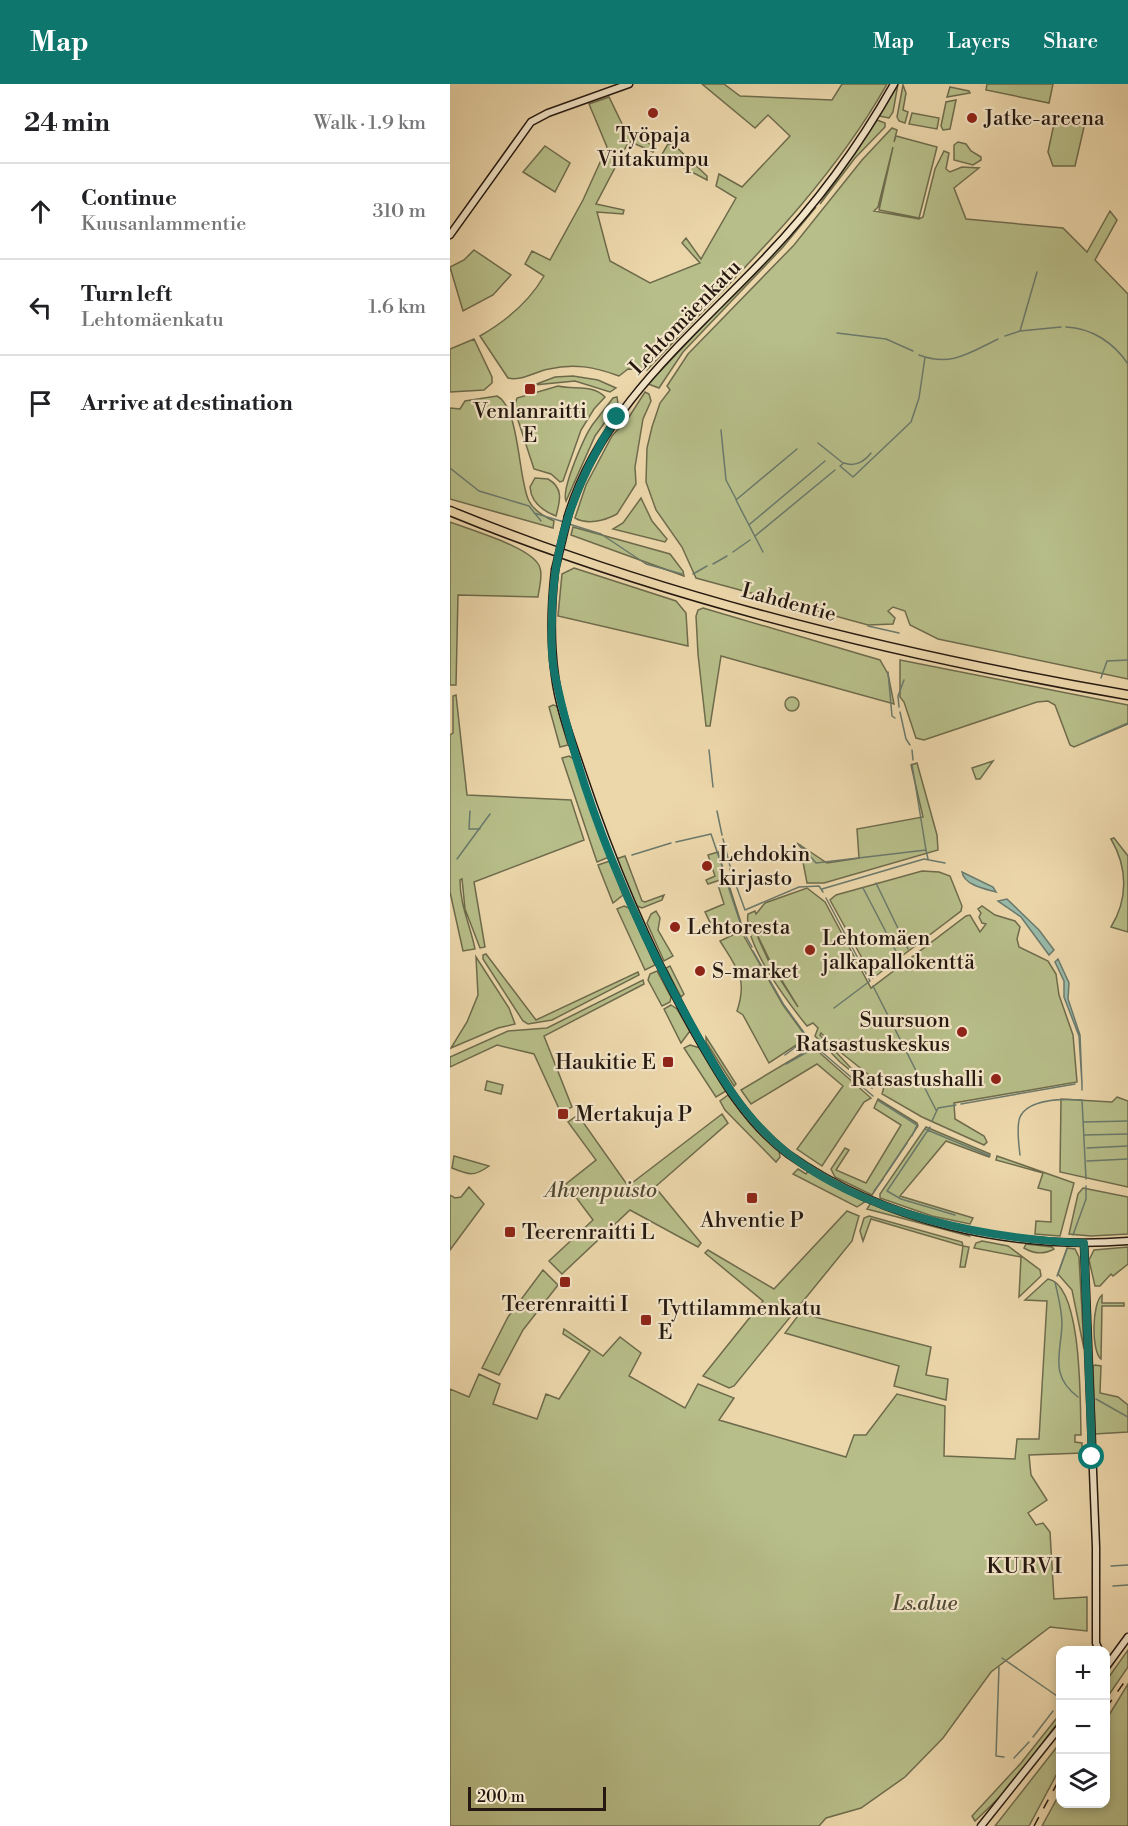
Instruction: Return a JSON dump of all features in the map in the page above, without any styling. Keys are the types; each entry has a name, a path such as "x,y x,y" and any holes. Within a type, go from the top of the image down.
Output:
{"highway":[{"name":"Lahdentie","path":"450,511 596,564 747,610 858,638 1128,694"}],"street":[{"path":"450,235 531,122 548,113 629,84"},
{"name":"Lehtomäenkatu","path":"894,84 850,155 801,219 633,395 592,458 568,516 555,570 552,619 555,676 595,811 613,860 658,963 706,1053 741,1106 787,1153 837,1183 878,1202 982,1233 1040,1241 1084,1243 1128,1241"},
{"path":"1084,1243 1096,1547 1097,1646"},
{"path":"1110,1656 1128,1637"},
{"path":"981,1826 1056,1731"}],"green space":[{"path":"702,84 724,84 740,96 832,100 842,84 887,84 862,124 806,199 744,269 647,370 628,369 619,376 593,368 567,366 544,370 518,379 508,378 480,336 516,310 538,285 544,276 525,264 532,251 550,260 583,200 607,147 589,104 609,97 626,132 656,147 653,152 629,141 596,204 624,210 623,214 597,212 610,261 650,283 700,263 682,243 686,238 701,259 736,198 716,186 719,174 742,187 790,136 768,115 755,128"},
{"path":"898,84 893,112 889,118 879,116"},
{"path":"987,84 1053,84 1049,103 986,90"},
{"path":"903,85 906,93 903,110 908,112 905,123 899,121 897,117"},
{"path":"950,87 969,91 970,93 947,97"},
{"path":"956,100 950,129 943,130 941,126 946,102"},
{"path":"912,113 939,118 937,129 909,124"},
{"path":"1056,114 1077,118 1076,125 1084,127 1075,166 1053,166 1048,152"},
{"path":"877,120 885,123 885,127 855,158 820,204"},
{"path":"892,128 897,130 894,142 896,136 937,147 919,218 879,210 893,147 878,207 874,211 919,219 923,217 935,169 944,151 949,153 946,169 950,172 962,167 979,168 954,188 966,219 1063,228 1087,252 1110,211 1117,220 1095,260 1128,294 1128,679 938,639 910,625 905,611 893,607 888,611 895,618 893,624 868,625 696,578 682,547 656,510 646,482 647,448 660,403 670,390 667,386 688,354 794,245 862,160"},
{"path":"958,142 966,144 971,151 981,157 981,160 973,165 954,160 954,145"},
{"path":"668,144 673,144 707,176 707,180 661,156"},
{"path":"545,146 570,163 555,192 523,172"},
{"path":"816,207 783,247 683,352 659,388 648,384"},
{"path":"474,250 511,275 493,295 463,311 450,267 464,260"},
{"path":"474,339 492,377 492,383 484,390 450,392 450,349"},
{"path":"573,376 598,380 616,388 610,392 575,381 534,385 555,377"},
{"path":"558,386 595,390 605,397 594,409 581,430 563,481 560,482 551,474 534,469 514,408 517,398"},
{"path":"645,392 649,394 651,401 643,419 635,467 636,484 617,514 596,521 575,518 586,485 612,436 629,417"},
{"path":"497,396 505,403 510,415 529,501 543,516 554,521 553,528 450,499 450,408 460,409 465,401"},
{"path":"617,397 618,404 595,436 566,501 565,495 570,474 585,439 593,424 613,398"},
{"path":"535,478 548,479 557,486 559,500 556,516 542,509 535,501 530,487"},
{"path":"641,498 652,521 667,539 665,542 613,529 623,523"},
{"path":"450,522 515,547 536,561 541,575 538,597 458,595 456,685 450,685"},
{"path":"573,527 670,554 683,571 684,576 571,535"},
{"path":"574,568 676,601 686,613 688,646 558,616 562,574"},
{"path":"703,608 880,660 888,674 894,704 721,656 710,726 706,726 696,616 698,610"},
{"path":"900,660 1128,705 1128,724 1074,747 1070,745 1055,705 1048,701 1037,702 924,740 916,738 904,702 900,697"},
{"path":"456,695 467,795 571,800 584,840 474,882 485,947 480,948 465,909 462,879 460,880 463,907 475,949 463,951 450,892 450,735 453,733 453,696"},
{"path":"789,697 795,697 799,704 795,711 789,711 785,707 785,701"},
{"path":"557,706 568,745 560,747 549,707"},
{"path":"569,756 574,759 609,857 597,862 562,758"},
{"path":"993,761 980,779 976,779 972,768"},
{"path":"917,763 937,835 938,850 824,883 807,883 803,862 806,853 797,843 827,863 859,858 857,829 923,817 911,765"},
{"path":"1114,838 1128,856 1128,932 1111,927 1121,906 1124,883 1121,861 1111,839"},
{"path":"718,852 726,878 708,884 706,880 715,876 708,855"},
{"path":"625,856 642,901 664,895 662,900 642,908 637,906 616,859"},
{"path":"610,861 623,895 613,903 598,865"},
{"path":"922,871 939,872 950,876 962,906 961,911 873,978 830,900 836,895"},
{"path":"728,882 742,926 716,935 705,912 724,904 718,885"},
{"path":"807,888 825,902 871,988 966,916 970,915 980,932 986,924 982,923 979,917 981,913 978,909 982,906 995,915 1015,921 1020,927 1017,939 1019,947 1048,961 1056,974 1059,995 1073,1035 1077,1082 954,1103 955,1119 984,1136 987,1142 984,1145 922,1117 882,1094 884,1087 839,1051 821,1033 820,1035 850,1067 875,1085 872,1088 840,1062 815,1036 818,1028 813,1023 807,1026 789,1003 769,973 748,926 748,914 755,911 756,914 765,903","holes":["751,922 770,961 798,1007 769,962"]},
{"path":"624,906 629,908 655,965 645,970 617,909"},
{"path":"656,911 660,918 658,930 673,956 664,961 647,923 651,914"},
{"path":"741,931 783,1005 807,1038 769,1063 743,1015 737,1011 741,982 736,967 720,941"},
{"path":"486,954 536,1020 638,972 639,975 552,1020 528,1024 523,1021 483,959 483,955"},
{"path":"476,957 509,1008 515,1024 498,1028 451,1048 467,1022 478,995"},
{"path":"670,966 684,994 681,997 666,968"},
{"path":"657,971 671,997 670,1002 662,1006 648,980 650,974"},
{"path":"643,980 644,984 544,1036 572,1107 561,1113 534,1054 497,1045 450,1067 450,1057 508,1031 547,1028"},
{"path":"671,1005 677,1009 690,1031 681,1043 664,1009"},
{"path":"706,1037 736,1084 734,1086 706,1042"},
{"path":"690,1045 700,1048 726,1091 716,1097 684,1048"},
{"path":"813,1047 871,1098 864,1102 822,1166 797,1149 843,1086 817,1064 751,1104 741,1090"},
{"path":"487,1081 503,1085 501,1094 485,1090"},
{"path":"728,1095 746,1118 779,1151 780,1157 776,1162 725,1110 720,1101"},
{"path":"1117,1097 1128,1101 1128,1187 1060,1172 1061,1099 1112,1102"},
{"path":"878,1099 917,1123 918,1126 872,1195 835,1177 831,1169 845,1148 849,1150 836,1170 866,1183 901,1125 874,1108"},
{"name":"Ahvenpuisto","path":"722,1114 728,1123 655,1187 701,1243 698,1247 630,1210 562,1274 549,1261 593,1220 566,1184 596,1160 568,1122 578,1115 628,1186"},
{"path":"926,1127 990,1154 989,1157 946,1141 900,1196 973,1218 970,1224 932,1216 880,1198 880,1194"},
{"path":"454,1156 489,1166 471,1174 463,1172 452,1168"},
{"path":"997,1156 1074,1183 1060,1236 1035,1234 1036,1221 1051,1222 1051,1191 1038,1188 1043,1173 996,1160"},
{"path":"798,1169 806,1174 808,1171 866,1201 857,1207 793,1174"},
{"path":"469,1187 484,1204 450,1250 450,1195 455,1198 461,1197"},
{"path":"1083,1188 1128,1197 1128,1234 1091,1236 1069,1234 1078,1194"},
{"path":"871,1203 966,1232 969,1236 867,1209"},
{"path":"847,1211 859,1216 852,1241 734,1386 729,1388 703,1376 763,1301 705,1253 708,1250 774,1289"},
{"path":"869,1216 962,1242 963,1246 871,1219 863,1241 860,1231 864,1218"},
{"path":"982,1241 1008,1246 1040,1270 1041,1276 1019,1297 1021,1257 974,1248 976,1243"},
{"path":"1026,1244 1054,1249 1047,1252 1036,1252 1024,1248"},
{"path":"963,1246 969,1247 965,1267 960,1267"},
{"path":"1128,1247 1128,1264 1113,1276 1111,1274 1100,1286 1095,1286 1089,1260 1094,1250"},
{"path":"1067,1248 1075,1249 1079,1257 1084,1349 1072,1290 1058,1274"},
{"path":"543,1270 558,1285 523,1330 499,1375 482,1368 508,1317"},
{"name":"Ls.alue","path":"1048,1279 1059,1286 1068,1302 1074,1324 1081,1435 1075,1435 1075,1442 1082,1443 1082,1453 1029,1455 1031,1475 1047,1500 1028,1513 1036,1525 1043,1523 1050,1532 1054,1599 1087,1597 1087,1631 1050,1627 991,1672 943,1738 905,1777 861,1808 826,1818 819,1826 450,1826 450,1389 469,1397 479,1374 500,1384 493,1404 537,1419 546,1394 559,1399 590,1351 563,1334 564,1329 603,1356 620,1337 641,1353 629,1376 685,1408 698,1384 734,1398 719,1420 846,1457 854,1435 866,1435 897,1394 945,1406 944,1456 1015,1459 1017,1439 1039,1439 1047,1301 1025,1300"},
{"path":"1102,1295 1102,1303 1124,1303 1124,1306 1102,1306 1101,1359 1096,1347 1094,1327 1096,1307"},
{"path":"800,1313 931,1347 926,1375 948,1379 946,1400 894,1386 899,1366 785,1333"},
{"path":"1093,1366 1101,1366 1100,1393 1118,1397 1128,1405 1128,1432 1095,1434"},
{"path":"1128,1650 1128,1667 1110,1693 1110,1675"},
{"path":"1128,1684 1128,1826 1042,1826 1056,1800 1056,1808 1110,1808 1110,1713"},
{"path":"1056,1719 1056,1725 1005,1792 975,1821 972,1816 1021,1763"},
{"path":"1056,1748 1056,1775 1029,1826 995,1826"}],"shaded area":[{"path":"962,872 993,887 996,892 971,883"},
{"path":"1007,899 1039,930 1054,950 1049,955 1021,917 998,901"},
{"path":"1058,959 1069,983 1068,999 1080,1035 1082,1084 1079,1036 1064,997 1064,981 1055,962"}],"waterway":[{"path":"1020,331 1037,272"},
{"path":"1005,336 1020,331 1061,327"},
{"path":"1066,327 1085,330 1102,338 1128,364"},
{"path":"837,333 886,339 913,351"},
{"path":"919,355 941,360 960,357 998,339"},
{"path":"840,466 853,477 911,422 919,398 925,357"},
{"path":"721,430 726,480 736,499"},
{"path":"818,443 843,463"},
{"path":"763,552 736,500 797,449"},
{"path":"840,466 844,463 859,463 871,453"},
{"path":"750,524 825,461"},
{"path":"450,468 479,491 529,506 541,521"},
{"path":"755,536 835,470"},
{"path":"534,513 564,522"},
{"path":"569,524 601,534 646,564 682,574"},
{"path":"733,552 750,540"},
{"path":"713,564 727,556"},
{"path":"693,574 707,566"},
{"path":"868,626 899,633"},
{"path":"1101,678 1107,661 1128,660"},
{"path":"888,672 892,716 895,718"},
{"path":"899,707 898,696 904,680"},
{"path":"900,712 906,739 910,745"},
{"path":"1087,741 1128,723"},
{"path":"709,750 713,787"},
{"path":"912,750 913,760"},
{"path":"912,764 926,850"},
{"path":"470,811 469,829 480,829"},
{"path":"717,811 722,835"},
{"path":"457,859 490,814"},
{"path":"676,842 711,834 726,878"},
{"path":"723,839 730,866"},
{"path":"632,855 671,843"},
{"path":"800,845 816,863 926,850 928,859"},
{"path":"822,889 924,859 945,863"},
{"path":"733,877 745,910 799,887 819,886 823,892"},
{"path":"727,883 741,925"},
{"path":"876,883 908,949"},
{"path":"863,888 900,959"},
{"path":"826,898 870,981 834,1008"},
{"path":"743,931 752,947"},
{"path":"753,951 784,1005 808,1038 785,1055"},
{"path":"873,986 936,1110"},
{"path":"786,1064 816,1047 873,1096"},
{"path":"961,1104 1075,1084"},
{"path":"1082,1084 1082,1090"},
{"path":"1020,1155 1018,1126 1020,1117 1025,1111 1031,1106 1048,1101 1082,1100 1086,1179"},
{"path":"879,1101 917,1125 912,1136"},
{"path":"932,1121 938,1108 956,1105"},
{"path":"1084,1122 1128,1121"},
{"path":"930,1127 887,1191 901,1199 955,1215"},
{"path":"925,1129 990,1156"},
{"path":"1084,1135 1128,1134"},
{"path":"886,1174 907,1143"},
{"path":"1087,1148 1128,1146"},
{"path":"1087,1161 1128,1159"},
{"path":"874,1191 883,1179"},
{"path":"1073,1235 1086,1199 1086,1186"},
{"path":"1057,1276 1067,1249"},
{"path":"1055,1282 1062,1319 1060,1372 1063,1381 1078,1397"},
{"path":"1096,1399 1128,1417"},
{"path":"1111,1566 1128,1565"},
{"path":"1113,1586 1128,1585"},
{"path":"1002,1658 1056,1695"},
{"path":"999,1667 996,1756 1004,1757"},
{"path":"1033,1737 1053,1711"},
{"path":"1014,1758 1029,1742"}],"railway":[{"path":"1110,1702 1128,1677"},
{"path":"1034,1826 1056,1785"}],"place":[{"name":"Työpaja Viitakumpu","path":"653,113"},
{"name":"Jatke-areena","path":"972,118"},
{"name":"Venlanraitti E","path":"530,389"},
{"name":"Lehdokin kirjasto","path":"707,866"},
{"name":"Lehtoresta","path":"675,927"},
{"name":"Lehtomäen jalkapallokenttä","path":"810,950"},
{"name":"S-market","path":"700,971"},
{"name":"Suursuon Ratsastuskeskus","path":"962,1032"},
{"name":"Haukitie E","path":"668,1062"},
{"name":"Ratsastushalli","path":"996,1079"},
{"name":"Mertakuja P","path":"563,1114"},
{"name":"Ahventie P","path":"752,1198"},
{"name":"Teerenraitti L","path":"510,1232"},
{"name":"Teerenraitti I","path":"565,1282"},
{"name":"Tyttilammenkatu E","path":"646,1320"}],"district":[{"name":"KURVI","path":"1025,1565"}],"route":[{"path":"617,417 592,458 568,516 555,570 552,642 556,682 575,750 613,860 645,935 706,1053 732,1093 751,1118 787,1153 821,1175 878,1202 940,1222 982,1233 1040,1241 1084,1243 1092,1457"}]}
